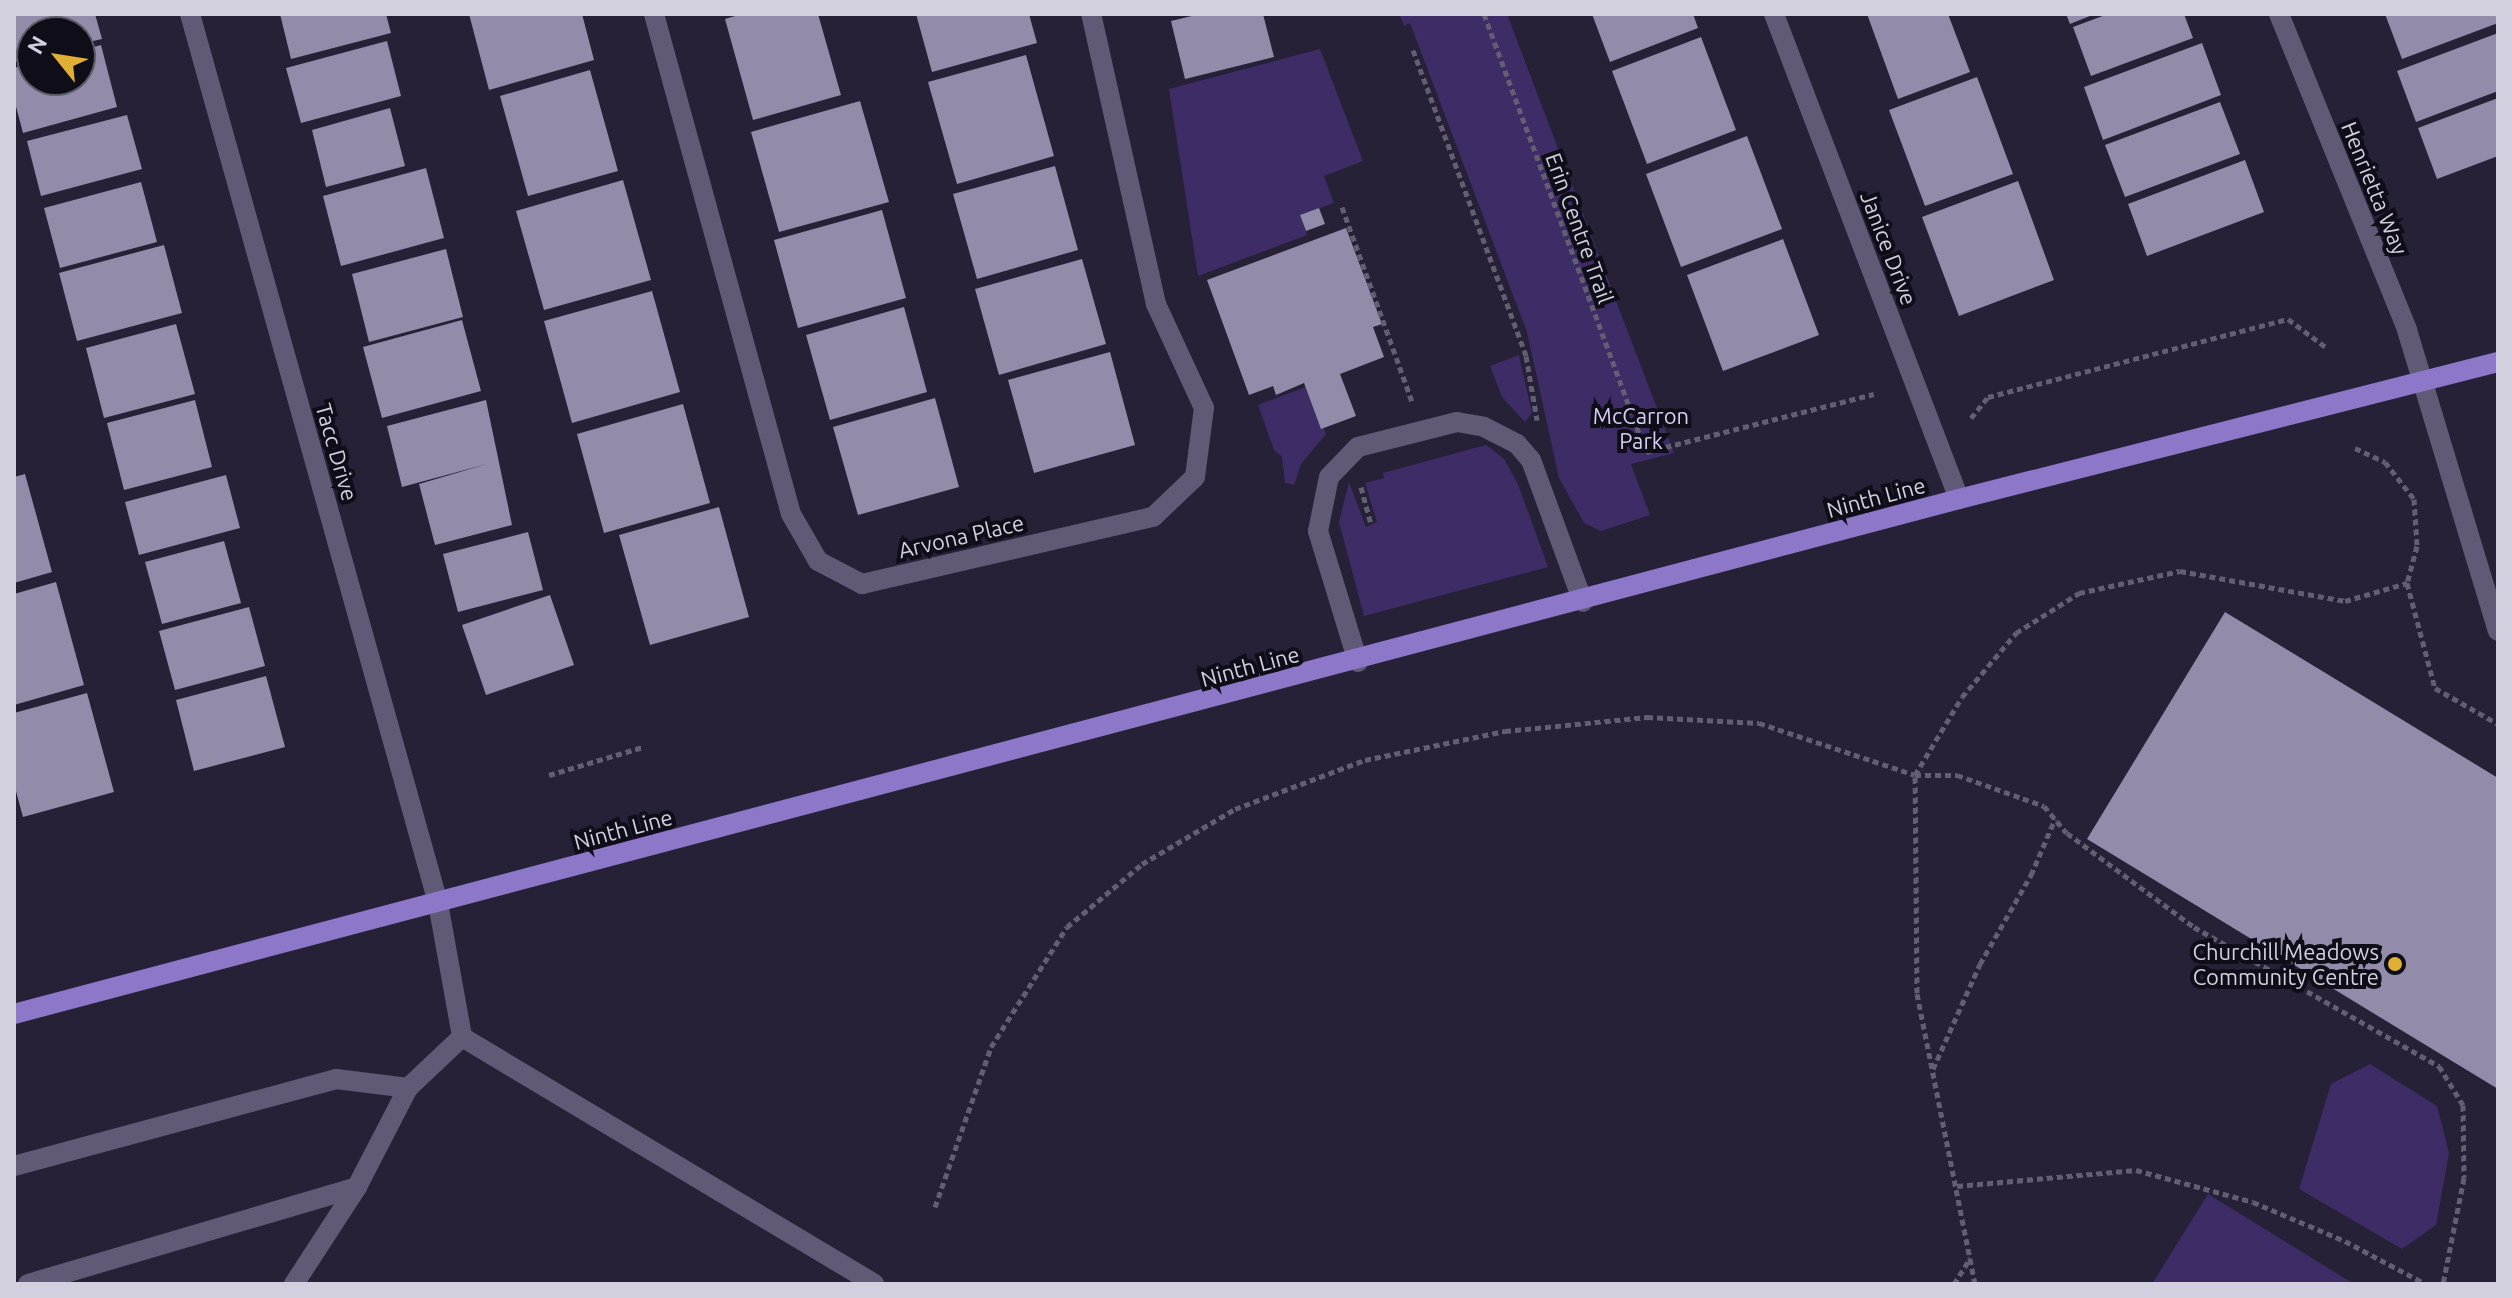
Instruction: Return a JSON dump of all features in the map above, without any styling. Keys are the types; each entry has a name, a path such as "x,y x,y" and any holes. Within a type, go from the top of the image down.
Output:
{"main road":[{"name":"Ninth Line","path":"14,1014 1358,662 1959,499 2498,362"}],"street":[{"name":"Tacc Drive","path":"190,14 438,903 462,1037"},
{"name":"Arvona Place","path":"654,14 791,514 818,561 862,584 1153,517 1195,477 1204,408 1156,304 1091,14"},
{"name":"Janice Drive","path":"1774,14 1959,499"},
{"name":"Henrietta Way","path":"2279,14 2407,330 2498,631"},
{"path":"1358,662 1318,531 1325,487 1345,456 1358,447 1457,422 1503,435 1523,452 1583,602"},
{"path":"294,1284 357,1187 408,1088 462,1037 874,1284"},
{"path":"14,1166 336,1079 408,1088"},
{"path":"28,1284 357,1187"}],"path":[{"name":"Erin Centre Trail","path":"1484,14 1646,452 1874,394"},
{"path":"1413,50 1526,356 1538,425 1523,452"},
{"path":"1342,207 1414,399 1408,405"},
{"path":"1971,418 1988,397 2288,319 2327,348"},
{"path":"2355,448 2385,462 2414,499 2417,546 2407,583 2435,688 2498,724"},
{"path":"1345,456 1371,525"},
{"path":"1975,1284 1917,993 1915,775 1962,697 2016,633 2079,593 2180,571 2345,601 2407,583"},
{"path":"935,1207 991,1047 1067,927 1142,864 1235,809 1365,760 1505,731 1647,717 1759,723 1915,775 1957,775 2007,790 2044,806 2055,819 2194,927 2439,1066 2463,1105 2464,1178 2443,1284"},
{"path":"549,775 643,747"},
{"path":"1933,1070 1980,964 2031,875 2055,819"},
{"path":"1957,1186 2136,1170 2253,1202 2345,1241 2426,1284"},
{"path":"1954,1284 1970,1257"}],"green space":[{"name":"McCarron Park","path":"1399,14 1507,14 1674,453 1631,464 1650,515 1601,531 1584,523 1559,478 1527,332 1410,23 1404,26"},
{"path":"1320,49 1363,161 1324,176 1334,203 1300,215 1307,235 1198,276 1169,89"},
{"path":"1519,355 1532,413 1525,422 1502,397 1490,366"},
{"path":"1306,387 1326,434 1301,464 1294,485 1285,483 1282,457 1274,450 1258,405"},
{"path":"1486,445 1504,459 1518,484 1548,567 1364,616 1339,522 1349,482 1366,527 1377,522 1365,483 1384,478 1383,473"},
{"path":"2370,1064 2437,1106 2449,1153 2436,1225 2402,1249 2299,1189 2331,1084"},
{"path":"2208,1194 2354,1284 2152,1284"}],"building":[{"path":"14,14 95,14 16,16 14,62"},
{"path":"280,14 386,14 391,33 291,59"},
{"path":"469,14 582,14 594,60 489,90"},
{"path":"742,14 818,14 841,95 753,120 725,19"},
{"path":"916,14 1029,14 1037,43 932,72"},
{"path":"1200,14 1263,14 1274,57 1185,79 1171,21"},
{"path":"1592,14 1693,14 1698,28 1610,62"},
{"path":"1867,14 1948,14 1970,72 1898,99"},
{"path":"2066,14 2095,14 2070,24"},
{"path":"2108,14 2184,14 2193,38 2091,76 2073,27"},
{"path":"2385,14 2498,14 2498,23 2402,59"},
{"path":"96,18 102,39 96,40"},
{"path":"2498,33 2498,91 2416,122 2397,71"},
{"path":"1701,37 1736,130 1647,164 1612,71"},
{"path":"387,41 401,96 301,123 286,68"},
{"path":"2202,43 2221,95 2103,140 2084,87"},
{"path":"101,45 117,107 23,133 14,99 14,68 16,96 96,96 96,46"},
{"path":"1026,55 1054,156 957,184 928,82"},
{"path":"590,70 618,171 528,196 500,96"},
{"path":"1977,77 2013,174 1925,206 1889,110"},
{"path":"2498,98 2498,156 2437,179 2418,128"},
{"path":"860,101 889,202 779,232 751,132"},
{"path":"2220,102 2240,154 2125,197 2105,145"},
{"path":"390,108 405,166 326,187 312,130"},
{"path":"127,115 142,169 41,196 27,141"},
{"path":"1747,136 1782,229 1681,267 1646,174"},
{"path":"2245,160 2264,212 2147,256 2128,204"},
{"path":"1055,166 1078,250 977,279 953,194"},
{"path":"426,168 444,238 341,266 323,196"},
{"path":"623,180 651,280 544,310 516,211"},
{"path":"2018,181 2054,280 1959,316 1922,217"},
{"path":"141,182 157,242 60,268 44,208"},
{"path":"1319,208 1325,224 1306,231 1300,215"},
{"path":"882,210 906,298 798,328 774,240"},
{"path":"1346,228 1382,324 1373,327 1384,357 1340,374 1356,416 1321,429 1304,383 1276,395 1273,386 1249,395 1207,280"},
{"path":"1783,239 1819,335 1723,371 1687,275"},
{"path":"164,245 182,313 77,341 59,273"},
{"path":"446,249 463,317 369,342 352,274"},
{"path":"1082,259 1106,344 999,375 975,289"},
{"path":"652,291 680,392 572,423 544,321"},
{"path":"904,307 927,392 830,420 806,335"},
{"path":"462,320 481,391 382,418 363,347"},
{"path":"176,324 195,394 104,418 86,348"},
{"path":"1110,352 1135,445 1034,473 1008,380"},
{"path":"935,398 959,487 858,515 833,427"},
{"path":"195,400 212,467 124,490 107,423"},
{"path":"486,400 512,525 435,545 419,484 487,464 402,487 387,426"},
{"path":"683,404 710,503 604,533 577,434"},
{"path":"25,474 52,572 14,583 14,477"},
{"path":"226,475 240,528 139,555 125,502"},
{"path":"719,507 749,617 650,645 619,535"},
{"path":"528,532 543,590 458,612 443,554"},
{"path":"224,541 241,603 162,624 145,562"},
{"path":"56,582 84,685 14,705 14,594"},
{"path":"550,595 574,665 486,695 462,625"},
{"path":"249,607 265,666 175,690 159,631"},
{"name":"Churchill Meadows Community Centre","path":"2225,612 2498,778 2498,1089 2087,839"},
{"path":"266,676 285,747 194,771 176,700"},
{"path":"87,693 114,792 23,817 14,784 14,713"}],"place":[{"name":"Churchill Meadows Community Centre","path":"2395,964"}]}
